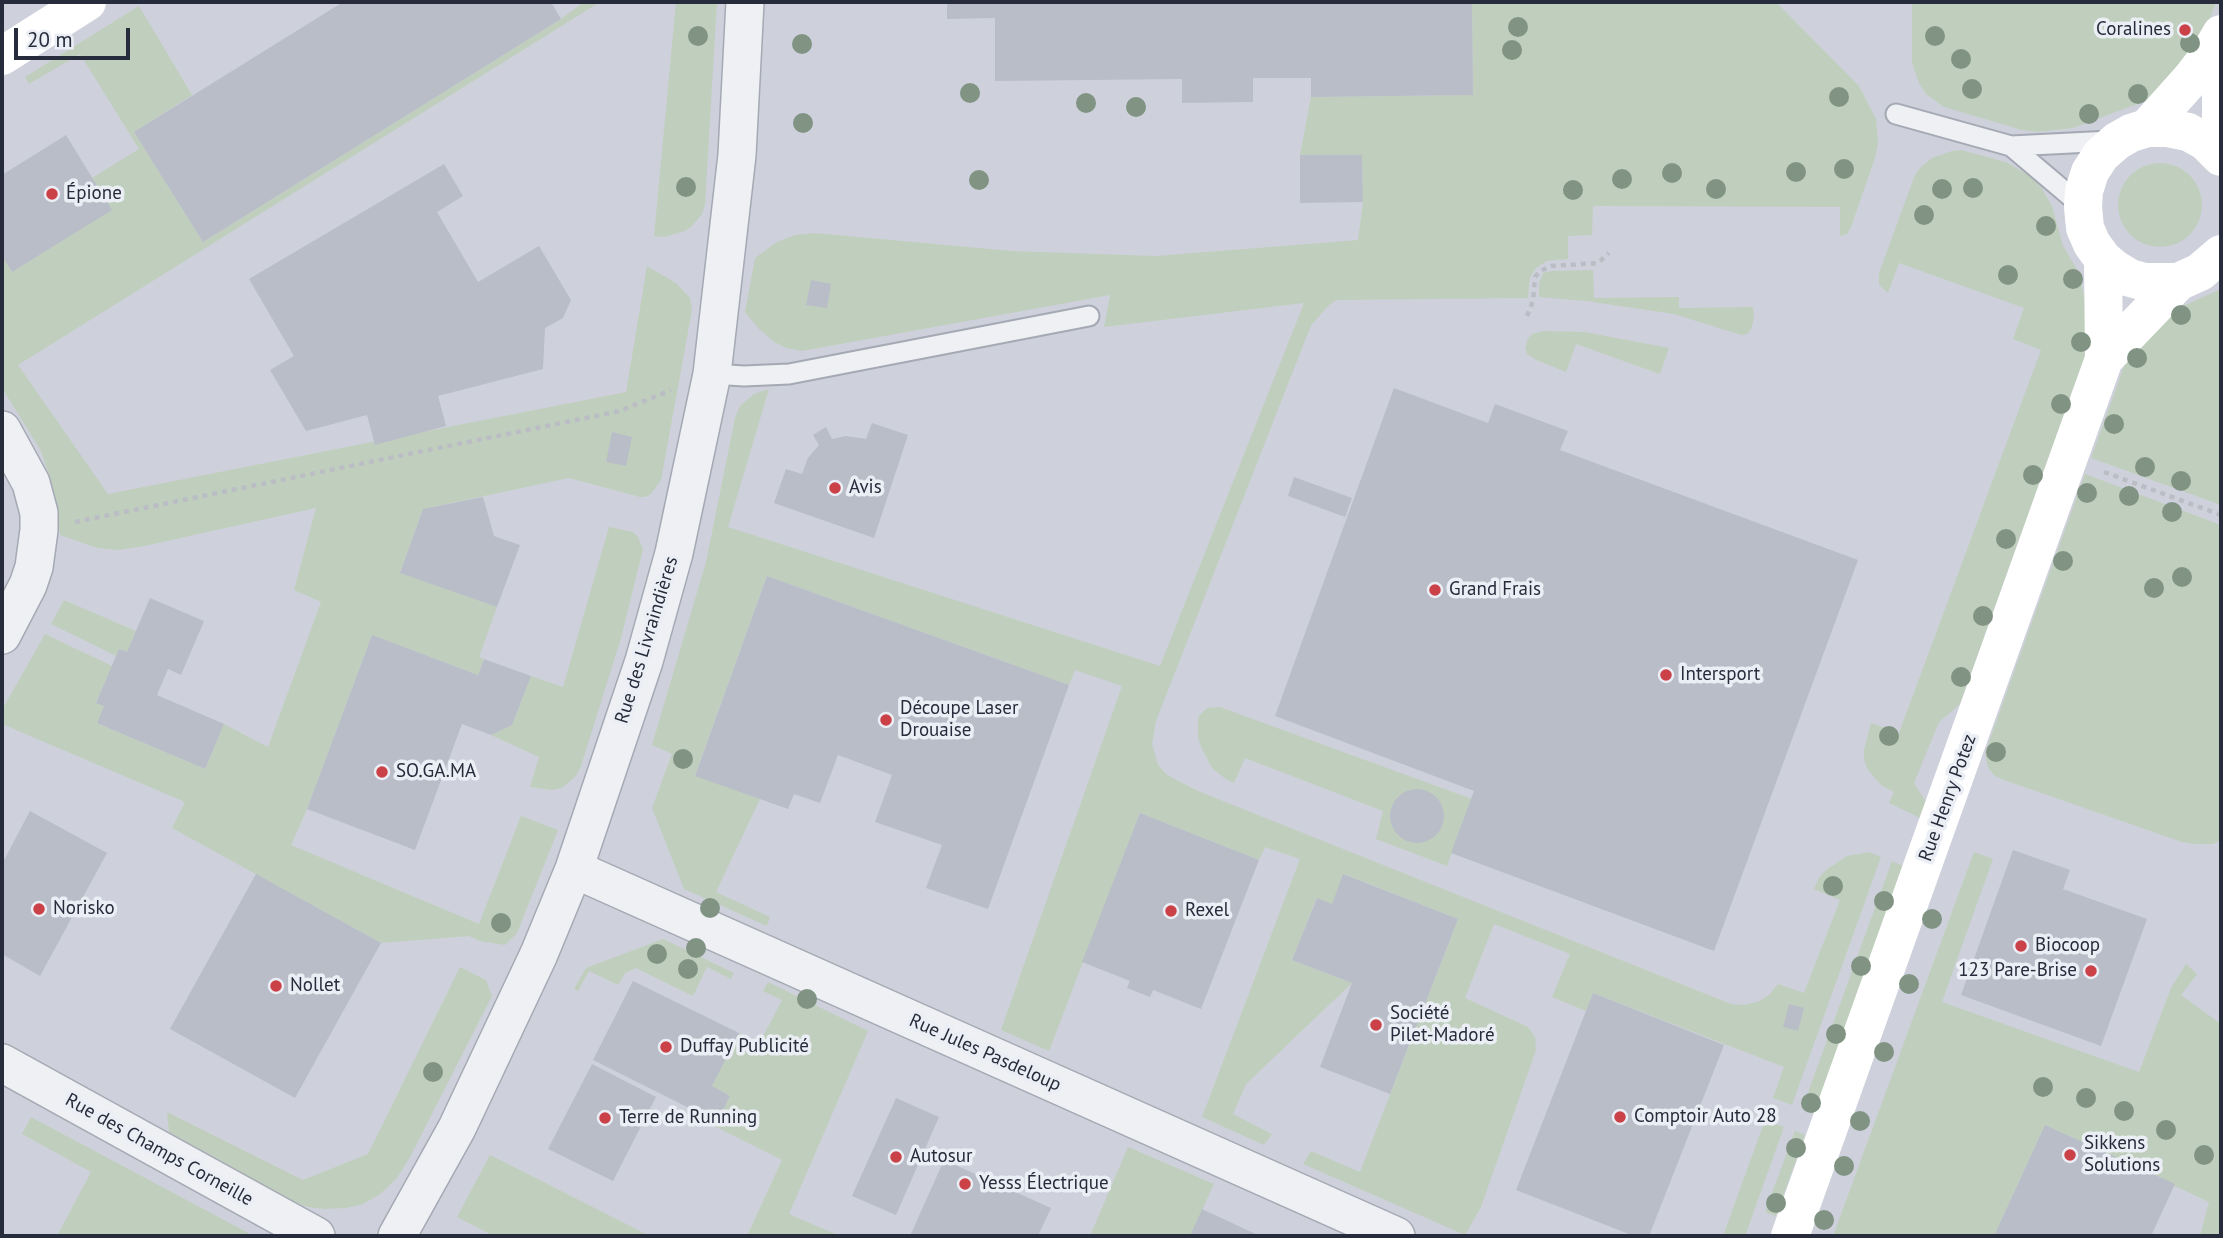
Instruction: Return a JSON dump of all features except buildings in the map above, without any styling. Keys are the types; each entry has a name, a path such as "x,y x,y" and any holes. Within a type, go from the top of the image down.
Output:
{"street":[{"path":"2,56 87,2"},
{"name":"Rue des Livraindières","path":"397,1236 457,1128 494,1054 574,869 654,625 674,552 712,374 737,155 746,2"},
{"path":"2207,266 2145,282 2130,278 2103,259 2092,244 2085,228 2083,207 2084,191 2090,172 2101,155 2132,135 2198,69 2221,34"},
{"path":"2221,91 2221,157"},
{"path":"2132,135 2168,128 2188,132 2206,142 2221,157"},
{"path":"2103,259 2104,359"},
{"path":"2104,359 2207,266"},
{"name":"Rue Henry Potez","path":"1790,1236 2104,359"},
{"path":"2,430 31,482 39,513 34,567 28,585 2,635"},
{"name":"Rue Jules Pasdeloup","path":"574,869 1396,1236"},
{"name":"Rue des Champs Corneille","path":"2,1063 316,1236"}],"lane":[{"path":"1896,114 2011,146 2132,135"},
{"path":"2011,146 2083,207"},
{"path":"712,374 789,374 1089,316"}],"path":[{"path":"1527,316 1533,301 1535,277 1540,271 1551,265 1598,263 1609,253"},
{"path":"39,530 620,411 712,374"},
{"path":"2069,459 2221,516"}],"shaded area":[{"path":"2,2 2221,2 2221,1236 2,1236"}],"green space":[{"path":"584,2 600,2 18,365 108,494 626,392 647,266 676,283 690,298 692,310 661,480 651,494 640,497 569,478 423,509 400,572 497,607 479,657 484,659 478,675 372,635 291,845 479,924 521,816 558,830 517,933 505,945 480,941 469,936 381,943 172,828 185,802 2,724 2,710 45,634 112,666 96,702 104,706 97,723 205,769 224,724 268,747 321,602 294,590 316,508 118,550 97,548 60,535 57,506 41,451 2,388 2,256 12,272 111,210 92,178 139,149 80,54 29,84 25,77 139,6 192,95 134,132 203,242 561,19"},
{"path":"676,2 717,2 705,205 702,214 692,226 664,237 654,236"},
{"path":"1472,2 1776,2 1859,86 1876,119 1878,143 1875,158 1851,227 1847,234 1840,236 1840,207 1593,206 1592,235 1568,236 1568,259 1547,261 1536,268 1530,277 1528,298 1337,300 1329,305 1312,324 1306,338 1156,721 1152,744 1158,765 1167,775 1198,791 1731,1004 1757,1002 1769,995 1778,984 1804,993 1840,900 1814,889 1819,878 1847,856 1869,852 1881,857 1792,1105 1773,1098 1784,1067 1593,993 1586,1011 1552,997 1570,954 1494,924 1465,998 1528,1027 1535,1037 1536,1050 1481,1207 1465,1235 1303,1164 1311,1151 1360,1172 1458,919 1344,874 1332,904 1316,899 1292,960 1352,983 1246,1084 1233,1114 1272,1134 1264,1145 1202,1117 1300,859 1265,847 1259,860 1140,813 1049,1051 1001,1030 1122,686 1075,670 1069,685 767,576 695,775 760,799 716,892 770,917 767,926 684,889 652,808 672,754 652,745 706,562 735,418 740,406 754,394 769,389 728,527 1160,666 1304,303 1104,327 1110,295 802,351 786,348 773,341 745,312 755,258 777,242 795,235 815,233 1012,251 1156,256 1358,240 1363,202 1362,155 1300,155 1311,97 1473,95"},
{"path":"1912,2 2216,2 2203,37 2148,100 2073,128 2038,132 2022,130 1944,107 1926,94 1912,63"},
{"path":"1961,150 2006,162 2030,176 2041,187 2052,206 2063,246 2079,273 2087,310 2089,346 1960,704 1939,722 1914,783 1926,802 1920,818 1889,803 1894,792 1882,786 1868,770 1864,750 1871,723 1899,733 2041,350 2013,339 2024,308 1899,263 1888,293 1879,285 1879,273 1915,175 1932,158"},
{"path":"2160,163 2176,166 2190,175 2199,189 2202,205 2199,221 2190,235 2176,244 2160,247 2144,244 2130,235 2121,221 2118,205 2121,189 2130,175 2144,166"},
{"path":"1593,270 1594,298 1679,297 1679,308 1753,307 1751,329 1747,334 1741,335 1674,314 1539,297 1539,283 1543,273"},
{"path":"2221,289 2221,505 2091,458 2126,361 2163,315"},
{"path":"1543,331 1585,332 1669,348 1660,374 1576,344 1566,372 1527,354 1525,348 1528,338"},
{"path":"2085,474 2221,525 2221,840 2213,844 2182,842 2004,780 1995,776 1988,768 1985,753"},
{"path":"609,527 633,532 643,549 621,638 576,776 562,788 552,790 530,787 539,757 491,735 512,725 531,676 563,687"},
{"path":"64,600 136,631 127,652 119,649 116,656 51,624"},
{"path":"1220,707 1472,799 1447,866 1376,839 1383,811 1245,758 1234,783 1227,780 1212,768 1198,737 1198,718 1207,708"},
{"path":"1974,852 1993,859 1942,1002 2139,1072 2171,988 2186,964 2197,974 2181,995 2221,1024 2221,1236 2200,1236 2209,1202 2045,1125 1994,1236 1833,1236"},
{"path":"1892,861 1903,866 1814,1114 1802,1109"},
{"path":"663,939 734,973 731,979 707,967 693,996 636,968 625,973 618,985 589,971 578,991 574,989 586,968"},
{"path":"460,967 486,980 492,996 410,1157 397,1178 379,1195 361,1205 345,1208 308,1207 292,1201 169,1132 167,1112 303,1180 368,1154"},
{"path":"768,982 868,1031 789,1214 840,1236 747,1236 782,1160 714,1126 730,1096 712,1086 739,1033 759,1044 782,1000 763,991"},
{"path":"31,1117 254,1236 57,1236 91,1172 22,1134"},
{"path":"1765,1120 1784,1127 1745,1236 1723,1236"},
{"path":"1795,1131 1805,1135 1776,1216 1765,1212"},
{"path":"1128,1147 1214,1184 1190,1236 1090,1236"},
{"path":"490,1155 651,1236 494,1236 457,1217"}],"place":[{"name":"Coralines","path":"2185,30"},
{"name":"Épione","path":"52,194"},
{"name":"Avis","path":"835,488"},
{"name":"Grand Frais","path":"1435,590"},
{"name":"Intersport","path":"1666,675"},
{"name":"Découpe Laser Drouaise","path":"886,720"},
{"name":"SO.GA.MA","path":"382,772"},
{"name":"Norisko","path":"39,909"},
{"name":"Rexel","path":"1171,911"},
{"name":"Biocoop","path":"2021,946"},
{"name":"123 Pare-Brise","path":"2091,971"},
{"name":"Nollet","path":"276,986"},
{"name":"Société Pilet-Madoré","path":"1376,1025"},
{"name":"Duffay Publicité","path":"666,1047"},
{"name":"Comptoir Auto 28","path":"1620,1117"},
{"name":"Terre de Running","path":"605,1118"},
{"name":"Sikkens Solutions","path":"2070,1155"},
{"name":"Autosur","path":"896,1157"},
{"name":"Yesss Électrique","path":"965,1184"}]}
